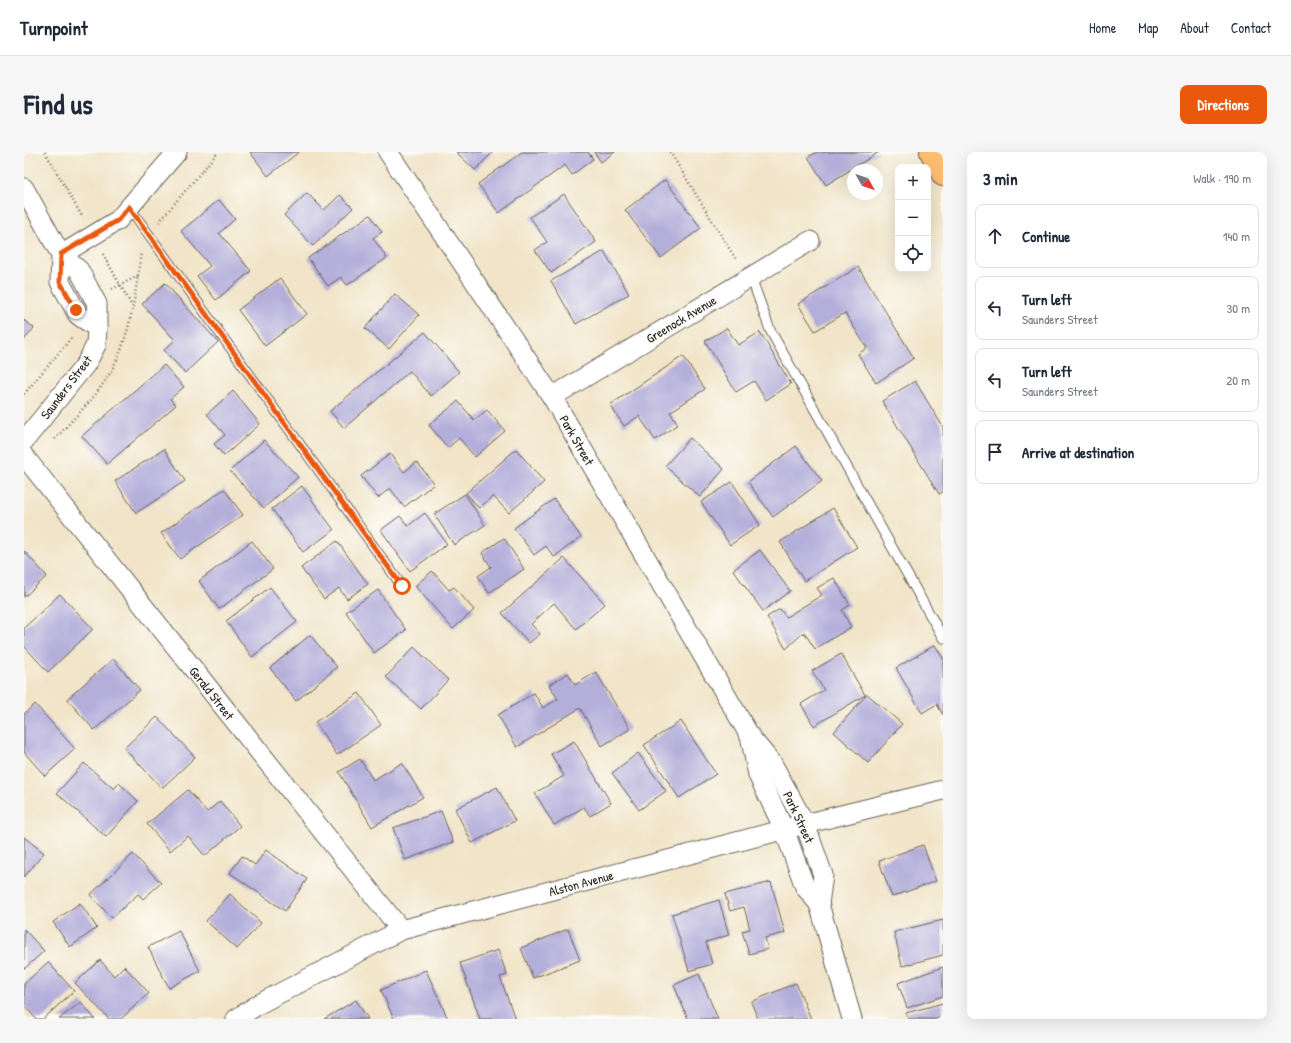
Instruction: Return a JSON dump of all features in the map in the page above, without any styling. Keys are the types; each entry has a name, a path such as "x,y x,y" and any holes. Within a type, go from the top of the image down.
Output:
{"highway":[{"path":"930,152 943,175"}],"street":[{"path":"61,254 118,220 177,152"},
{"name":"Park Street","path":"388,152 552,397 751,738 772,762 805,824 823,875 819,904"},
{"name":"Saunders Street","path":"24,188 61,254 79,270 97,304 96,345 86,364 24,442"},
{"name":"Greenock Avenue","path":"552,397 810,241"},
{"name":"Gerald Street","path":"24,456 400,930"},
{"name":"Park Street","path":"751,738 758,775 784,830 805,887 819,904 852,1019"},
{"name":"Alston Avenue","path":"236,1019 259,1004 400,930 805,824 943,790"}],"lane":[{"path":"129,207 402,586"},
{"path":"749,278 770,330 943,638"}],"path":[{"path":"55,439 105,382 123,348 136,291 143,240 218,152"},
{"path":"670,152 749,278"},
{"path":"24,394 77,331"}],"building":[{"path":"250,152 299,152 268,176"},
{"path":"456,152 493,152 475,170"},
{"path":"522,152 588,152 593,159 572,175 565,165 499,213 478,184"},
{"path":"594,152 615,152 601,162"},
{"path":"817,152 879,152 860,164 847,164 847,172 826,185 808,157"},
{"path":"665,180 701,228 661,258 625,210"},
{"path":"307,193 324,210 340,195 353,208 313,246 284,215"},
{"path":"564,194 596,242 551,273 535,250 547,242 530,217"},
{"path":"219,200 235,219 219,233 251,271 216,300 197,276 210,266 181,231"},
{"path":"370,215 382,232 373,238 387,258 347,285 341,277 328,286 308,258"},
{"path":"604,251 629,294 576,324 551,281"},
{"path":"858,267 914,358 876,383 858,354 867,348 845,313 815,331 798,304"},
{"path":"280,278 307,314 265,346 238,310"},
{"path":"165,283 218,342 185,373 164,350 175,340 142,304"},
{"path":"395,294 419,315 389,349 365,328"},
{"path":"24,320 34,328 24,340"},
{"path":"727,328 738,345 760,332 791,384 766,400 754,381 736,392 705,341"},
{"path":"425,332 459,372 431,396 410,371 344,428 330,411"},
{"path":"683,356 705,389 670,412 678,424 655,440 639,416 624,426 610,405"},
{"path":"164,365 184,387 170,399 176,405 107,464 82,436"},
{"path":"915,381 943,427 943,492 939,494 882,401"},
{"path":"233,391 260,424 224,456 214,444 225,435 207,414"},
{"path":"458,401 474,420 487,410 505,431 475,457 459,438 448,448 429,425"},
{"path":"690,438 724,469 700,497 665,466"},
{"path":"264,440 298,477 264,508 230,471"},
{"path":"796,446 822,481 773,517 748,482"},
{"path":"164,449 185,481 136,513 115,481"},
{"path":"516,449 544,482 509,513 493,496 479,508 466,493"},
{"path":"390,454 404,472 417,462 434,484 404,507 390,488 378,498 361,476"},
{"path":"732,482 760,525 730,545 701,502"},
{"path":"302,486 334,530 303,552 272,509"},
{"path":"224,489 243,515 180,559 161,533"},
{"path":"465,494 485,525 454,545 434,514"},
{"path":"554,499 581,537 554,557 546,546 534,555 514,528"},
{"path":"833,508 857,547 804,581 780,542"},
{"path":"425,513 447,544 410,571 381,530 400,516 408,526"},
{"path":"504,538 524,569 489,593 478,576 491,567 482,553"},
{"path":"252,541 273,569 219,609 199,581"},
{"path":"337,541 368,584 347,599 339,588 324,599 301,568"},
{"path":"760,550 790,591 763,611 733,570"},
{"path":"24,551 47,576 24,597"},
{"path":"564,558 605,604 576,629 554,603 531,624 540,634 529,643 502,613"},
{"path":"432,571 449,590 454,587 474,610 453,629 415,586"},
{"path":"834,578 850,605 842,610 851,627 815,649 804,632 786,649 767,617 780,609 786,617 822,595 817,588"},
{"path":"270,587 297,622 252,657 226,621"},
{"path":"378,590 406,630 374,653 346,612"},
{"path":"60,594 93,629 48,672 24,646 24,628"},
{"path":"310,635 337,667 296,701 270,668"},
{"path":"935,645 943,658 943,715 937,704 922,713 896,668"},
{"path":"414,647 448,680 421,709 386,677"},
{"path":"841,654 865,695 814,726 801,704 824,690 812,671"},
{"path":"113,659 140,690 94,730 67,699"},
{"path":"596,672 630,729 602,746 580,708 517,747 498,715 534,693 543,708 558,699 549,685 568,673 575,685"},
{"path":"359,693 381,725 337,755 315,722"},
{"path":"867,694 902,724 868,763 834,732"},
{"path":"35,704 75,749 45,776 24,752 24,714"},
{"path":"157,717 195,757 162,788 124,748"},
{"path":"681,721 716,774 679,798 644,745"},
{"path":"574,741 611,803 590,816 584,807 554,825 535,793 564,776 551,754"},
{"path":"638,753 666,791 639,810 612,773"},
{"path":"360,759 373,780 402,763 423,797 372,827 339,772"},
{"path":"84,763 114,789 119,783 138,801 106,837 57,793"},
{"path":"497,787 515,821 472,843 455,809"},
{"path":"188,790 207,812 220,801 240,826 205,856 188,836 170,851 147,824"},
{"path":"441,811 453,842 405,860 393,828"},
{"path":"24,837 44,853 24,877"},
{"path":"923,845 936,881 892,897 879,861"},
{"path":"266,850 307,879 285,911 230,873 242,856 255,865"},
{"path":"133,854 161,883 143,899 138,894 112,918 90,895"},
{"path":"771,882 785,933 765,938 768,949 749,954 742,931 750,929 744,907 730,911 725,894"},
{"path":"230,894 261,923 237,949 206,921"},
{"path":"719,900 729,935 706,942 712,964 689,971 672,914"},
{"path":"80,903 97,928 70,947 53,922"},
{"path":"943,920 943,955 902,966 894,932"},
{"path":"24,929 44,951 24,969"},
{"path":"568,929 580,960 533,978 521,948"},
{"path":"179,931 200,971 169,988 148,947"},
{"path":"498,950 507,975 500,977 515,1019 480,1019 460,963"},
{"path":"100,960 114,976 124,966 149,993 121,1019 109,1019 75,983"},
{"path":"48,962 74,991 43,1019 36,1019 24,1005 24,984"},
{"path":"943,967 943,996 907,1008 898,983"},
{"path":"426,970 448,1019 394,1019 381,990"},
{"path":"699,974 718,1019 688,1019 674,985"},
{"path":"796,983 811,1019 758,1019 751,1002"},
{"path":"356,1000 368,1019 324,1019"},
{"path":"81,1002 95,1019 59,1019"},
{"path":"943,1003 943,1019 908,1019 906,1013"}],"route":[{"path":"76,310 60,282 61,254 118,220 129,207 402,586"}]}
